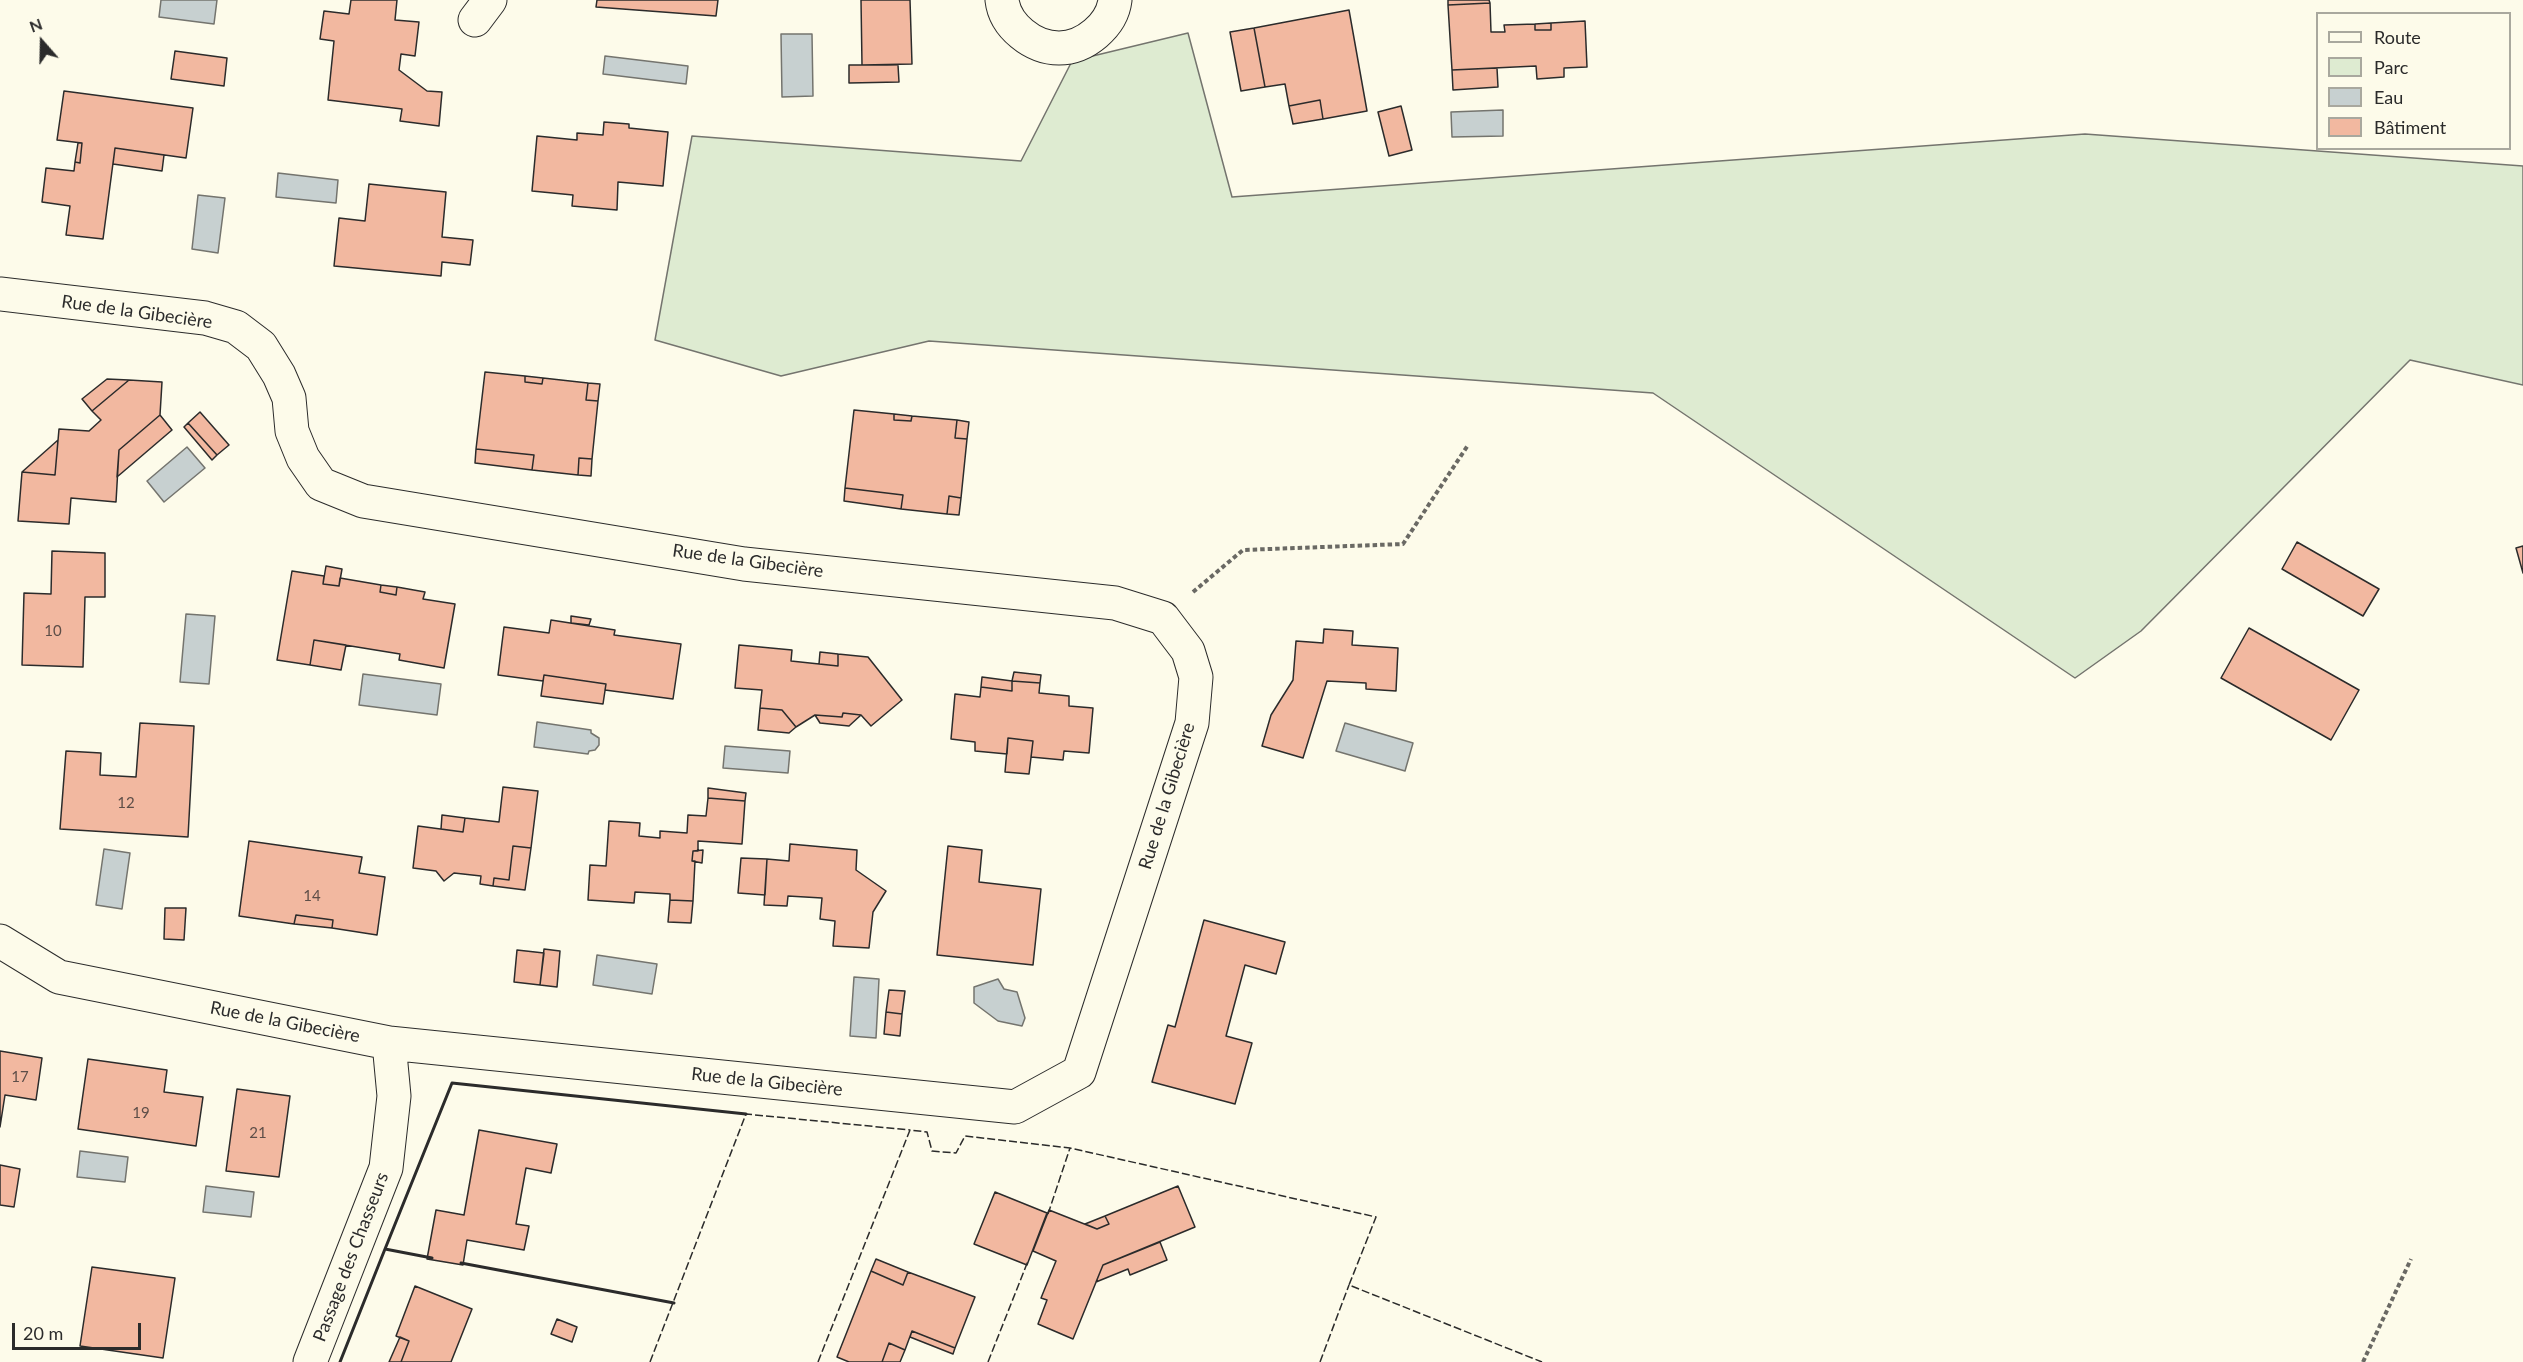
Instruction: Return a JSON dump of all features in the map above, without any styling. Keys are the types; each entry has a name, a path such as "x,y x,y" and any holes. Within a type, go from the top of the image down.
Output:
{"street":[{"path":"1002,0 1013,26 1033,42 1059,48 1084,42 1104,27 1115,0"},
{"name":"Rue de la Gibecière","path":"0,294 205,318 236,327 261,346 279,375 289,398 292,431 303,458 321,484 363,501 744,564 1115,603 1162,618 1188,651 1196,677 1192,723 1079,1072 1016,1107 390,1043 59,976 0,941"},
{"name":"Passage des Chasseurs","path":"310,1362 386,1168 394,1096 390,1043"}],"path":[{"path":"1162,618 1243,550 1403,544 1468,445"},
{"path":"2363,1362 2411,1259"}],"green space":[{"path":"1188,33 1232,197 2085,134 2523,166 2523,385 2410,360 2141,631 2075,678 1653,393 929,341 781,376 655,340 692,136 1021,161 1072,61"}],"water":[{"path":"161,0 217,0 214,24 159,17"},
{"path":"781,34 812,34 813,96 782,97"},
{"path":"605,56 688,66 686,84 603,74"},
{"path":"1503,110 1503,136 1452,137 1451,112"},
{"path":"278,173 338,180 336,203 276,197"},
{"path":"198,195 225,198 218,253 192,249"},
{"path":"187,447 205,468 164,502 147,481"},
{"path":"186,614 215,616 209,684 180,682"},
{"path":"363,674 441,684 437,715 359,705"},
{"path":"537,722 591,730 591,733 599,738 599,745 588,754 534,747"},
{"path":"1345,723 1413,743 1405,771 1336,751"},
{"path":"725,746 790,751 788,773 723,768"},
{"path":"104,849 130,853 122,909 96,905"},
{"path":"597,955 657,964 652,994 593,985"},
{"path":"854,977 879,979 876,1038 850,1036"},
{"path":"998,979 1004,989 1017,992 1025,1018 1022,1026 998,1021 974,1003 974,987"},
{"path":"80,1151 128,1157 125,1182 77,1177"},
{"path":"206,1186 254,1192 251,1217 203,1212"}],"building":[{"path":"351,0 397,0 395,20 419,22 415,56 401,54 399,70 427,91 442,92 439,126 400,121 402,109 328,100 334,41 320,39 324,11 349,14"},
{"path":"597,0 718,0 716,16 596,7"},
{"path":"861,0 910,0 912,64 862,65"},
{"path":"1448,0 1489,0 1490,3 1448,5"},
{"path":"1490,3 1491,32 1505,32 1504,25 1535,24 1535,30 1551,30 1551,23 1585,21 1587,67 1564,68 1564,77 1537,79 1536,66 1452,70 1448,5"},
{"path":"1349,10 1367,111 1323,119 1320,100 1289,106 1285,84 1265,87 1254,28"},
{"path":"1551,23 1551,30 1535,30 1535,24"},
{"path":"1254,28 1265,87 1241,91 1230,32"},
{"path":"175,51 227,58 224,86 171,79"},
{"path":"849,65 898,65 899,82 849,83"},
{"path":"1497,68 1498,87 1453,90 1452,70"},
{"path":"64,91 193,108 186,158 115,148 103,239 66,235 70,206 42,202 46,168 74,171 75,162 80,163 82,143 57,140"},
{"path":"1320,100 1323,119 1293,124 1289,106"},
{"path":"1401,106 1412,150 1389,156 1378,112"},
{"path":"604,122 629,124 629,128 668,132 663,186 618,182 617,210 572,206 573,195 532,191 537,136 577,140 577,133 603,135"},
{"path":"78,143 82,143 80,163 75,162"},
{"path":"115,148 164,155 162,171 113,164"},
{"path":"369,184 446,192 442,237 473,240 470,265 442,262 441,276 334,266 339,218 365,221"},
{"path":"485,372 525,376 525,382 542,384 543,378 588,383 586,400 598,401 592,459 579,458 578,475 532,470 534,455 476,449"},
{"path":"525,376 543,378 542,384 525,382"},
{"path":"107,379 129,380 92,411 82,399"},
{"path":"129,380 162,382 160,415 119,450 116,502 71,498 69,524 18,521 22,472 55,475 59,429 89,431 101,420 92,411"},
{"path":"588,383 600,384 598,401 586,400"},
{"path":"854,410 894,414 894,420 911,421 912,416 957,420 955,438 967,439 961,498 949,496 947,514 901,509 903,495 845,488"},
{"path":"200,412 229,445 217,455 188,423"},
{"path":"894,414 912,416 911,421 894,420"},
{"path":"160,415 172,430 117,477 119,450"},
{"path":"957,420 969,422 967,439 955,438"},
{"path":"188,423 217,455 212,460 184,427"},
{"path":"58,440 55,475 22,472"},
{"path":"476,449 534,455 532,470 475,463"},
{"path":"579,458 592,459 591,476 578,475"},
{"path":"845,488 903,495 901,509 844,501"},
{"path":"949,496 961,498 959,515 947,514"},
{"path":"2297,542 2379,589 2363,616 2282,569"},
{"path":"2523,546 2523,573 2516,548"},
{"path":"52,551 105,553 105,597 85,597 83,667 22,665 24,593 51,594"},
{"path":"326,566 342,569 339,586 323,584"},
{"path":"292,571 324,576 323,584 339,586 340,578 381,585 380,592 396,595 397,587 425,592 423,599 455,604 444,668 399,660 400,654 314,640 310,665 277,660"},
{"path":"381,585 397,587 396,595 380,592"},
{"path":"571,616 591,619 589,625 571,623"},
{"path":"551,620 615,630 614,635 681,644 673,699 605,690 606,684 544,675 543,681 498,675 504,627 549,633"},
{"path":"2249,628 2359,690 2331,740 2221,678"},
{"path":"1324,629 1353,631 1352,645 1398,648 1396,691 1366,689 1366,683 1327,681 1303,758 1262,746 1271,715 1293,680 1296,641 1323,643"},
{"path":"314,640 346,645 341,670 310,665"},
{"path":"739,645 792,650 791,661 838,666 838,654 868,657 902,700 871,726 861,715 843,713 842,717 815,715 796,727 782,710 760,708 762,690 735,688"},
{"path":"820,652 838,654 838,666 819,664"},
{"path":"1014,672 1041,675 1040,683 1012,681"},
{"path":"544,675 606,684 603,704 541,696"},
{"path":"982,677 1012,681 1012,691 981,687"},
{"path":"1012,681 1040,683 1039,693 1069,696 1069,706 1093,708 1089,753 1064,751 1063,760 1031,757 1033,741 1008,738 1007,754 975,751 975,742 951,739 955,694 980,697 981,687 1012,691"},
{"path":"760,708 782,710 796,727 789,733 758,730"},
{"path":"843,713 861,715 849,726 820,723 815,715 842,717"},
{"path":"140,723 194,726 188,837 60,829 66,751 101,753 100,775 136,777"},
{"path":"1008,738 1033,741 1029,774 1005,772"},
{"path":"503,787 538,791 531,848 513,846 509,880 494,878 493,886 480,884 481,876 454,873 444,881 436,871 413,868 418,826 463,832 465,818 499,822"},
{"path":"708,788 746,793 745,801 708,798"},
{"path":"708,798 745,801 742,844 698,841 698,851 693,851 692,861 695,861 693,901 670,900 670,894 635,892 634,903 588,900 590,865 606,866 609,821 640,823 639,836 660,838 660,831 687,833 688,815 706,816"},
{"path":"442,815 465,818 463,832 441,829"},
{"path":"249,841 362,857 359,873 385,877 377,935 332,928 333,920 296,915 294,924 239,916"},
{"path":"790,844 857,850 856,870 886,891 873,912 869,948 833,946 835,921 820,919 822,898 788,896 787,906 764,905 767,859 789,861"},
{"path":"513,846 531,848 525,890 493,886 494,878 509,880"},
{"path":"948,846 982,850 979,882 1041,889 1033,965 937,955"},
{"path":"703,850 702,863 692,861 693,851"},
{"path":"741,858 767,859 765,895 738,893"},
{"path":"670,900 693,901 691,923 668,922"},
{"path":"165,908 186,908 184,940 164,939"},
{"path":"296,915 333,920 332,928 294,924"},
{"path":"1204,920 1285,942 1276,974 1245,965 1226,1036 1252,1043 1235,1104 1152,1082 1168,1025 1175,1027"},
{"path":"544,949 560,951 557,987 540,985"},
{"path":"517,950 544,953 540,985 514,982"},
{"path":"889,990 905,991 902,1014 886,1012"},
{"path":"886,1012 902,1014 900,1036 884,1034"},
{"path":"0,1051 42,1058 36,1100 5,1095 0,1127"},
{"path":"88,1059 167,1070 164,1092 203,1097 196,1146 78,1129"},
{"path":"237,1089 290,1096 279,1177 226,1171"},
{"path":"479,1130 557,1144 551,1173 526,1168 516,1224 529,1226 524,1250 467,1240 463,1265 427,1259 436,1210 464,1215"},
{"path":"0,1165 20,1169 14,1207 0,1205"},
{"path":"1178,1186 1195,1227 1103,1265 1073,1339 1038,1324 1047,1300 1041,1298 1056,1261 1033,1251 1049,1210 1097,1229 1109,1224 1105,1216"},
{"path":"995,1192 1047,1213 1027,1265 974,1244"},
{"path":"1105,1216 1109,1224 1097,1229 1085,1224"},
{"path":"1160,1242 1167,1260 1130,1275 1128,1269 1096,1282 1103,1265"},
{"path":"876,1259 908,1272 903,1285 871,1271"},
{"path":"92,1267 175,1278 163,1358 80,1346"},
{"path":"871,1271 903,1285 908,1272 975,1297 955,1348 912,1331 905,1350 889,1343 882,1362 849,1362 837,1357"},
{"path":"415,1286 472,1309 451,1362 401,1362 409,1341 396,1336"},
{"path":"557,1319 577,1327 572,1342 551,1334"},
{"path":"912,1331 955,1348 953,1354 910,1337"},
{"path":"400,1337 409,1341 401,1362 389,1362"},
{"path":"889,1343 905,1350 900,1362 882,1362"}],"fence":[{"path":"650,1362 746,1114 910,1130"},
{"path":"818,1362 910,1130 927,1132 932,1151 956,1153 965,1136 1070,1148 1376,1217 1349,1285 1542,1362"},
{"path":"1048,1214 1070,1148"},
{"path":"988,1362 1028,1261"},
{"path":"1320,1362 1349,1285"}],"wall":[{"path":"432,1258 385,1249 452,1083 746,1114"},
{"path":"340,1362 385,1249"},
{"path":"461,1263 674,1303"}]}
